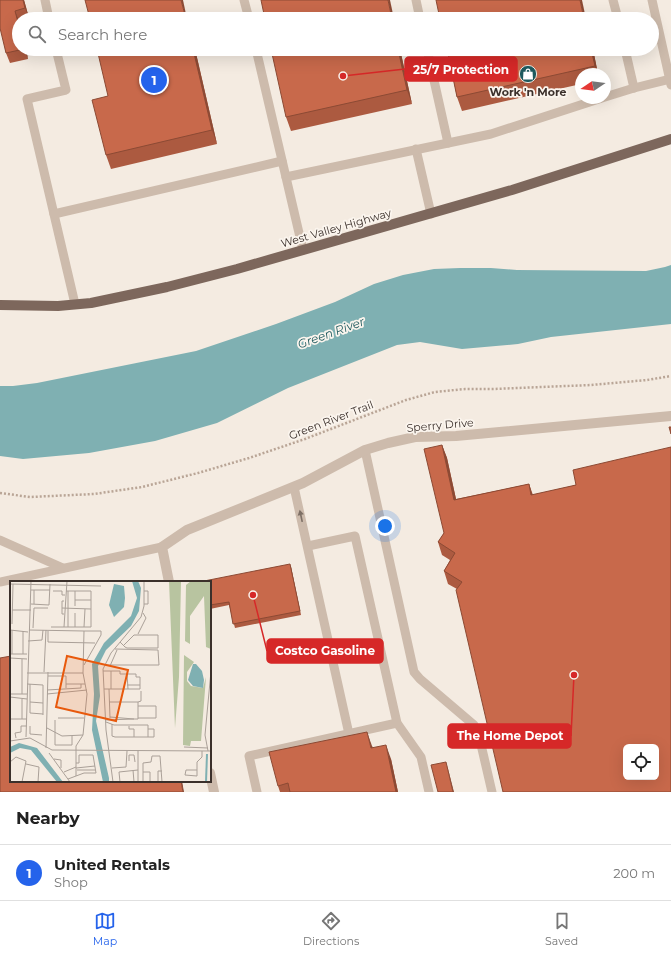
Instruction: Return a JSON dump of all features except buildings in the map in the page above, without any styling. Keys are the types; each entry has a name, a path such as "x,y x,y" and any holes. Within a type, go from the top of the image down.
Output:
{"main road":[{"name":"West Valley Highway","path":"0,305 58,306 91,303 167,287 237,269 431,214 512,190 671,139"}],"street":[{"name":"Sperry Drive","path":"162,547 187,530 294,487 365,450 388,443 415,437 456,436 671,416"},
{"path":"162,547 169,581"},
{"path":"211,778 214,792"}],"lane":[{"path":"45,0 48,12"},
{"path":"244,0 247,12"},
{"path":"416,0 419,12"},
{"path":"614,0 617,12"},
{"path":"652,0 655,12"},
{"path":"611,95 634,88 670,82 659,32"},
{"path":"58,56 66,90 27,99 75,304"},
{"path":"258,56 303,250"},
{"path":"429,56 448,143"},
{"path":"627,56 634,88"},
{"path":"286,177 491,134 584,104"},
{"path":"416,150 431,214"},
{"path":"54,214 282,161"},
{"path":"365,450 414,672 420,679 474,725 479,736 492,792"},
{"path":"294,487 349,734"},
{"path":"308,546 355,536 397,723 421,757 429,792"},
{"path":"0,540 62,568"},
{"path":"0,582 162,547"},
{"path":"257,792 249,756 397,723"}],"path":[{"name":"Green River Trail","path":"0,493 30,496 94,494 142,487 249,458 305,439 406,400 435,392 465,389 591,386 671,376"}],"water":[{"name":"Green River","path":"671,265 671,324 551,337 518,344 462,349 420,342 397,345 288,388 217,423 155,441 89,453 23,459 0,456 0,386 37,383 196,351 335,302 374,284 403,275 434,269 491,268 517,270 646,271"}],"place":[{"name":"Work 'n More","path":"528,74"},
{"name":"25/7 Protection","path":"343,76"},
{"name":"United Rentals","path":"154,80"},
{"name":"Costco Gasoline","path":"253,595"},
{"name":"The Home Depot","path":"574,675"}]}
